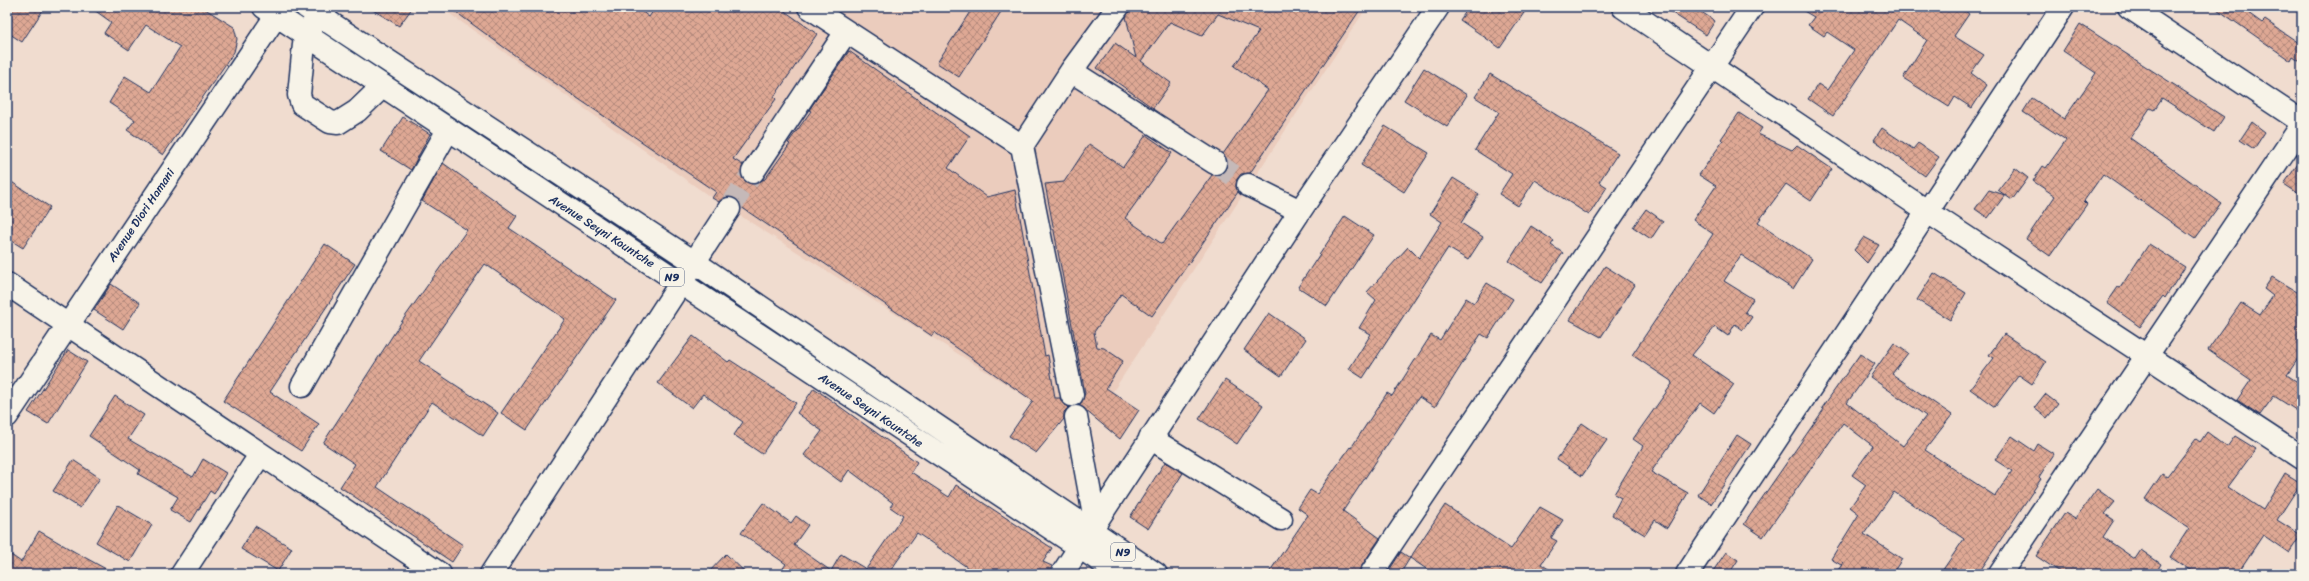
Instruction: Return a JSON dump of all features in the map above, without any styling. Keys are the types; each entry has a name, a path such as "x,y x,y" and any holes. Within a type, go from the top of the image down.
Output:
{"main road":[{"path":"809,7 1022,146"},
{"path":"1072,396 1022,146 1071,71 1118,7"},
{"path":"1062,574 1090,539 1150,438 1300,211 1438,7"},
{"path":"1623,7 1928,212 2302,458"},
{"path":"1371,574 1752,7"},
{"path":"1687,574 2063,7"},
{"path":"2000,574 2145,355 2302,124 2129,7"},
{"name":"Avenue Seyni Kountche","path":"274,10 305,34 448,130 581,219 681,282 899,429 1090,539"},
{"name":"Avenue Diori Hamani","path":"7,416 274,10"},
{"path":"318,10 305,34 299,95 302,104 330,122 338,123 357,111 383,86"},
{"name":"Avenue Seyni Kountche","path":"318,10 694,262 1090,539"},
{"path":"753,172 846,32"},
{"path":"1071,71 1215,163"},
{"path":"302,386 448,130"},
{"path":"1248,185 1300,211"},
{"path":"491,574 729,209"},
{"path":"7,284 67,326 440,574"},
{"path":"1076,417 1090,539"},
{"path":"1150,438 1281,519"},
{"path":"182,574 260,455"},
{"name":"N9","path":"1090,539 1120,574"},
{"name":"N9","path":"1090,539 1156,574"}],"shaded area":[{"path":"440,7 1367,7 1100,411 1061,419 712,198"}],"building":[{"path":"7,7 45,7 22,42 7,32"},
{"path":"90,7 202,7 234,27 237,39 234,52 163,155 127,130 135,120 109,103 125,76 151,92 180,47 146,25 129,50 104,33 111,22"},
{"path":"368,7 413,7 399,26"},
{"path":"449,7 636,7 649,17 656,7 779,7 817,34 774,97 776,99 733,159 743,165 741,172 742,178 752,184 765,179 790,144 788,143 811,111 809,110 849,51 970,136 948,168 987,197 1015,190 1045,356 1048,355 1055,398 1060,398 1063,404 1069,407 1064,412 1064,419 1036,453 1009,436 1033,401 934,332 932,336 741,207 735,198 729,197 719,202 712,198 716,192 524,62"},
{"path":"973,7 1004,7 959,77 937,63"},
{"path":"1130,7 1362,7 1250,173 1241,174 1237,179 1236,186 1238,192 1152,316 1121,294 1094,332 1097,347 1104,348 1123,361 1106,388 1139,410 1120,439 1079,405 1085,393 1045,184 1064,182 1089,144 1123,167 1146,135 1172,153 1125,218 1162,244 1212,175 1220,174 1225,170 1227,163 1223,154 1268,90 1234,66 1259,31 1218,14 1202,36 1170,22 1141,61 1171,83 1153,108 1097,68 1115,43 1136,58 1126,17"},
{"path":"1469,7 1528,7 1500,48 1460,20"},
{"path":"1663,7 1694,7 1715,21 1706,35"},
{"path":"1797,7 1960,7 1969,14 1954,36 1984,55 1971,73 1987,85 1972,108 1955,97 1949,107 1903,78 1927,40 1898,20 1833,116 1808,99 1818,84 1827,90 1854,50 1827,32 1824,36 1808,25 1814,17"},
{"path":"2214,7 2240,7 2262,23 2265,20 2302,45 2302,63 2293,57 2291,61"},
{"path":"2080,24 2224,117 2214,132 2162,98 2154,110 2150,108 2130,138 2221,203 2195,239 2103,174 2084,201 2087,204 2050,256 2026,239 2055,196 2033,181 2043,166 2046,168 2066,140 2023,112 2032,98 2064,119 2096,73 2063,51"},
{"path":"1424,68 1467,95 1447,127 1404,100"},
{"path":"1490,74 1618,153 1599,182 1607,187 1589,215 1535,180 1518,206 1499,194 1512,174 1475,150 1499,112 1475,97"},
{"path":"1739,113 1762,128 1758,134 1792,150 1797,145 1832,169 1811,201 1786,184 1758,222 1812,259 1793,289 1741,255 1724,281 1753,299 1745,312 1752,317 1743,330 1735,324 1728,336 1715,327 1692,355 1734,384 1714,413 1700,403 1651,472 1688,493 1667,528 1655,520 1645,535 1612,515 1621,498 1614,494 1643,446 1633,439 1672,384 1671,381 1632,355 1713,234 1693,220 1716,186 1699,175 1723,141 1721,139"},
{"path":"403,117 430,134 411,170 381,151"},
{"path":"2252,122 2265,132 2254,149 2240,140"},
{"path":"1385,126 1429,153 1404,192 1361,165"},
{"path":"1882,128 1913,149 1918,143 1939,157 1925,176 1874,140"},
{"path":"2302,158 2302,196 2284,184"},
{"path":"443,163 517,216 509,228 616,300 527,430 501,413 565,319 485,264 419,361 498,413 483,436 432,402 377,487 463,545 452,562 340,487 355,464 323,443 402,321 467,230 422,201"},
{"path":"2015,168 2028,178 2012,200 1998,190"},
{"path":"1453,178 1479,194 1461,223 1483,237 1468,260 1448,248 1363,378 1349,369 1371,334 1359,328 1376,300 1367,292 1408,247 1419,258 1442,222 1430,214"},
{"path":"7,179 50,207 23,248 7,238"},
{"path":"1989,190 2005,195 1988,218 1975,209"},
{"path":"1646,209 1663,221 1651,239 1633,227"},
{"path":"1345,216 1374,235 1327,306 1298,287"},
{"path":"1531,226 1554,241 1551,245 1563,253 1542,283 1509,261"},
{"path":"1864,237 1879,245 1867,263 1854,250"},
{"path":"325,244 355,264 270,392 319,424 301,451 223,401"},
{"path":"2149,244 2185,267 2165,298 2163,296 2140,327 2107,303 2118,287 2120,288"},
{"path":"1605,266 1635,285 1601,337 1570,320"},
{"path":"1934,273 1966,293 1950,320 1917,300"},
{"path":"2272,277 2302,295 2302,353 2287,375 2302,385 2302,414 2274,396 2260,415 2237,400 2251,380 2208,350 2241,303 2260,315 2273,296 2264,289"},
{"path":"1487,283 1513,299 1488,338 1481,334 1435,407 1419,397 1343,511 1380,538 1361,567 1359,574 1268,574 1308,515 1298,508 1310,490 1317,494 1350,447 1351,448 1387,393 1392,396 1431,335 1440,340 1466,298 1474,303"},
{"path":"111,284 140,303 123,329 94,310"},
{"path":"1269,313 1306,339 1281,376 1244,350"},
{"path":"2004,334 2046,362 2032,384 2019,375 1995,407 1970,389 1994,358 1989,355"},
{"path":"693,336 728,362 730,360 796,403 762,454 734,435 743,422 703,394 692,408 658,383"},
{"path":"1894,343 1908,353 1892,374 1952,415 1925,450 1995,496 2012,471 1995,460 2012,436 2034,451 2038,444 2054,454 2039,477 2041,479 1978,574 1940,574 1964,539 1894,492 1864,534 1902,559 1892,574 1835,574 1844,562 1841,565 1831,559 1859,514 1850,507 1866,485 1852,475 1873,446 1843,423 1763,537 1744,524 1824,409 1822,408 1860,354 1875,364 1847,403 1903,446 1926,416 1870,377"},
{"path":"68,350 87,362 48,424 28,412"},
{"path":"1225,380 1263,405 1237,444 1199,419"},
{"path":"814,388 917,462 911,472 949,497 956,485 1052,548 1043,562 1052,566 1050,574 977,574 917,533 888,574 779,574 786,564 741,533 763,503 791,523 796,516 808,525 794,545 831,571 841,554 866,569 903,516 890,507 893,503 849,470 841,482 804,455 822,431 797,413"},
{"path":"2045,394 2058,404 2047,418 2034,408"},
{"path":"115,396 144,415 128,439 193,477 203,459 226,473 214,494 210,491 191,522 170,510 178,497 138,474 140,470 89,436"},
{"path":"1582,423 1607,440 1582,476 1557,459"},
{"path":"2207,432 2227,447 2235,436 2256,449 2228,487 2263,510 2285,473 2301,483 2277,520 2301,535 2289,553 2263,535 2237,574 2196,574 2170,557 2189,528 2145,499 2162,474 2167,477 2196,439 2200,442"},
{"path":"1737,435 1751,444 1711,504 1698,495"},
{"path":"73,460 100,478 80,508 53,491"},
{"path":"1165,462 1183,473 1148,529 1130,517"},
{"path":"2097,489 2115,502 2105,514 2114,520 2103,537 2135,559 2141,550 2161,564 2156,573 2158,574 2063,574 2036,556 2065,513 2075,519"},
{"path":"118,505 152,525 130,562 96,542"},
{"path":"1445,505 1511,549 1540,507 1563,520 1551,538 1557,541 1541,564 1556,574 1434,574 1410,558"},
{"path":"255,526 292,548 278,571 241,549"},
{"path":"39,531 115,574 7,574 7,552 21,562"},
{"path":"1401,552 1410,558 1400,574 1391,574 1388,572"},
{"path":"1726,552 1738,560 1729,574 1711,574"},
{"path":"726,554 747,574 707,574"}],"tunnel":[{"path":"1215,163 1248,185"},
{"path":"729,209 753,172"}]}
